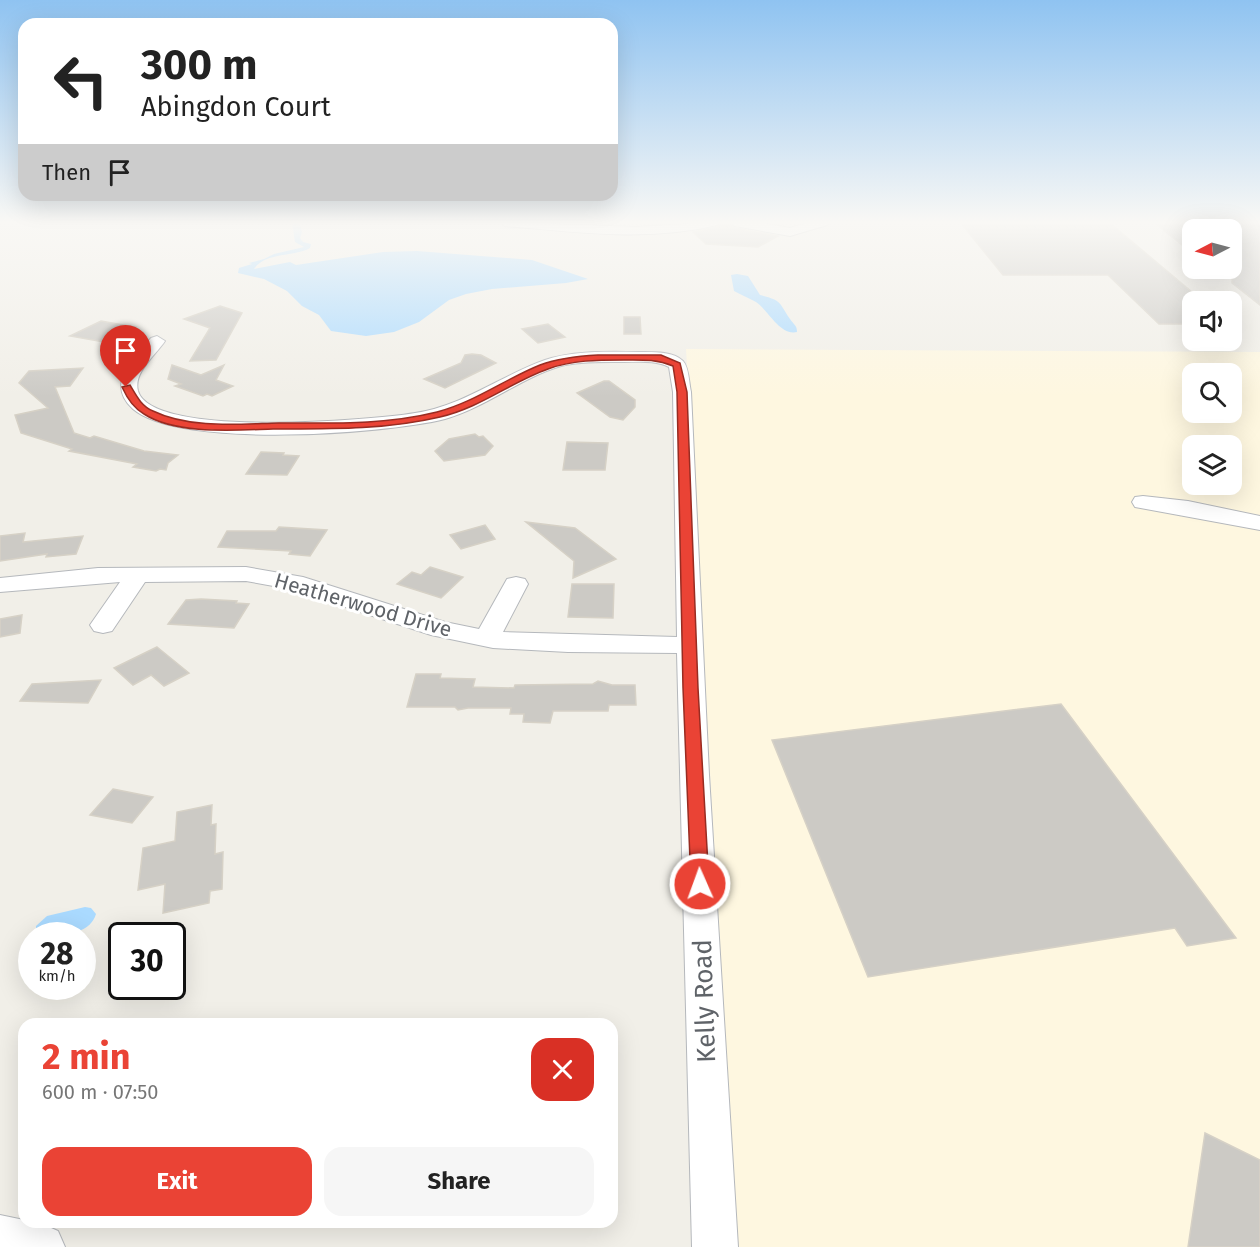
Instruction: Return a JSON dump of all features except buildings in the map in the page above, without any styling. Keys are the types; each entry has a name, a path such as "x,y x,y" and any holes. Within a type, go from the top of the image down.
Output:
{"street":[{"name":"Kelly Road","path":"157,341 129,379 126,387 132,399 148,413 163,420 215,427 343,426 398,422 462,407 502,390 543,367 566,360 616,357 661,358 672,361 679,369 682,392 689,645 715,1247"},
{"path":"1143,502 1188,508 1260,523"},
{"name":"Heatherwood Drive","path":"0,585 71,576 224,573 278,579 311,587 440,629 487,639 527,643 689,645"},
{"path":"103,625 138,574"},
{"path":"487,639 516,584"},
{"path":"0,1238 42,1247"}],"shaded area":[{"path":"686,349 1260,352 1260,1247 737,1247"}],"water":[{"path":"266,280 581,280 492,289 466,294 449,300 419,322 394,332 366,336 331,331 319,315 302,306 287,291"},
{"path":"732,280 751,280 760,295 779,302 796,326 797,332 780,327 756,302 734,291"},
{"path":"85,907 91,908 96,914 91,922 40,922 47,916"}],"route":[{"path":"126,387 128,394 140,407 163,420 221,427 354,426 398,422 440,414 480,400 543,367 566,360 598,357 661,358 677,364 682,392 694,775 700,884"}]}
